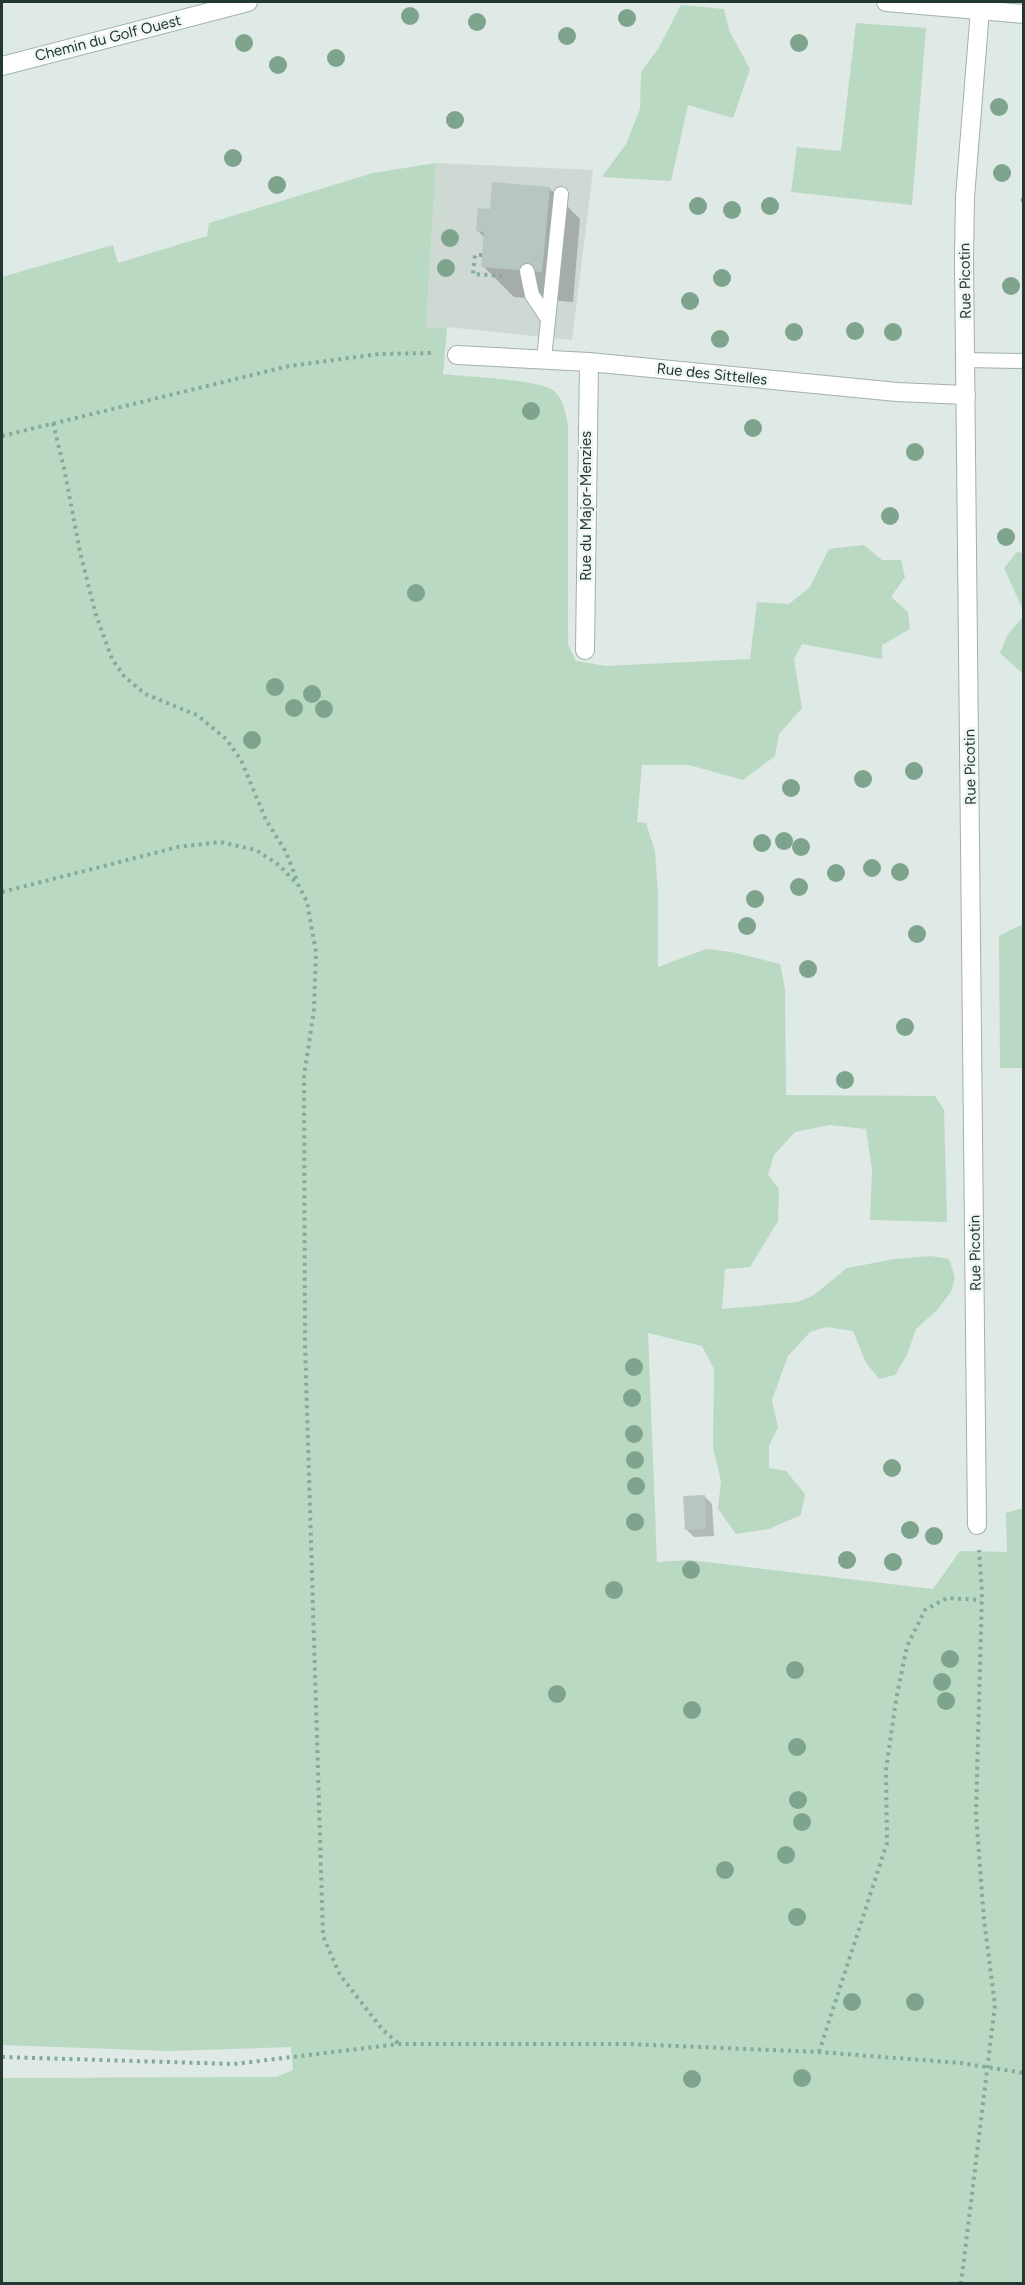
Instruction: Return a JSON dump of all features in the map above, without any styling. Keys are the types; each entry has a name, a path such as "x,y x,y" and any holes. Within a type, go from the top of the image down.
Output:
{"street":[{"name":"Chemin du Golf Ouest","path":"2,66 249,2"},
{"path":"886,2 1023,14"},
{"name":"Rue Picotin","path":"977,1525 965,197 980,10"},
{"name":"Rue des Sittelles","path":"457,355 589,362 897,392 966,394"},
{"name":"Rue du Major-Menzies","path":"585,650 589,362"}],"lane":[{"path":"544,359 561,194"},
{"path":"527,271 532,296 548,319"},
{"path":"966,360 1023,361"}],"path":[{"path":"482,255 475,255 473,274 507,276 511,292 532,296"},
{"path":"2,436 289,366 379,354 457,355"},
{"path":"53,423 80,552 96,615 112,659 124,676 145,694 197,715 226,739 241,760 266,820 286,852 307,902 316,952 314,1010 304,1076 305,1344 323,1936 340,1975 369,2013 399,2044"},
{"path":"2,892 178,847 220,842 256,850 279,865 299,886"},
{"path":"961,2283 995,2005 984,1920 976,1814 982,1600 977,1525"},
{"path":"819,2052 886,1843 886,1770 896,1700 907,1646 925,1610 947,1598 982,1600"},
{"path":"2,2057 234,2064 399,2044 628,2044 819,2052 987,2066 1023,2073"}],"shaded area":[{"path":"436,163 593,170 572,340 447,327 426,328"}],"green space":[{"path":"681,5 724,9 729,30 750,69 733,118 688,105 671,181 602,177 626,144 640,109 641,72 658,49"},
{"path":"856,23 926,28 912,205 791,192 797,147 841,151"},
{"path":"436,163 426,328 447,327 443,374 519,381 546,387 554,391 565,411 568,425 568,645 576,661 606,666 750,659 757,602 789,604 810,587 829,549 864,545 882,560 901,560 905,577 891,597 908,612 910,629 882,645 882,659 802,644 794,659 802,708 779,734 775,756 743,780 689,765 642,765 637,822 646,823 655,851 658,895 658,967 706,949 732,952 780,964 785,988 786,1095 935,1096 944,1110 947,1222 870,1220 872,1170 866,1129 830,1125 795,1132 774,1155 768,1175 779,1189 778,1221 750,1267 725,1269 722,1309 798,1302 814,1295 847,1268 895,1259 931,1256 949,1259 955,1277 951,1292 936,1311 916,1329 907,1355 895,1375 879,1379 866,1363 853,1331 826,1327 810,1332 788,1356 772,1400 778,1428 769,1445 769,1468 786,1471 805,1494 801,1515 769,1529 736,1534 718,1509 721,1481 713,1447 714,1369 702,1346 648,1333 657,1562 689,1560 933,1589 960,1551 1007,1552 1006,1513 1023,1508 1023,2283 2,2283 2,2078 276,2077 293,2070 291,2047 168,2051 2,2045 2,277 113,245 118,263 207,236 209,223 373,173"},
{"path":"1017,552 1023,553 1023,610 1004,568"},
{"path":"1023,617 1023,674 1000,653 1008,634"},
{"path":"1023,924 1023,1068 1000,1068 999,936"}],"building":[{"path":"492,182 550,187 542,272 481,267 484,232 476,231 478,208 490,209"},
{"path":"705,1495 706,1529 685,1530 683,1496"}]}
